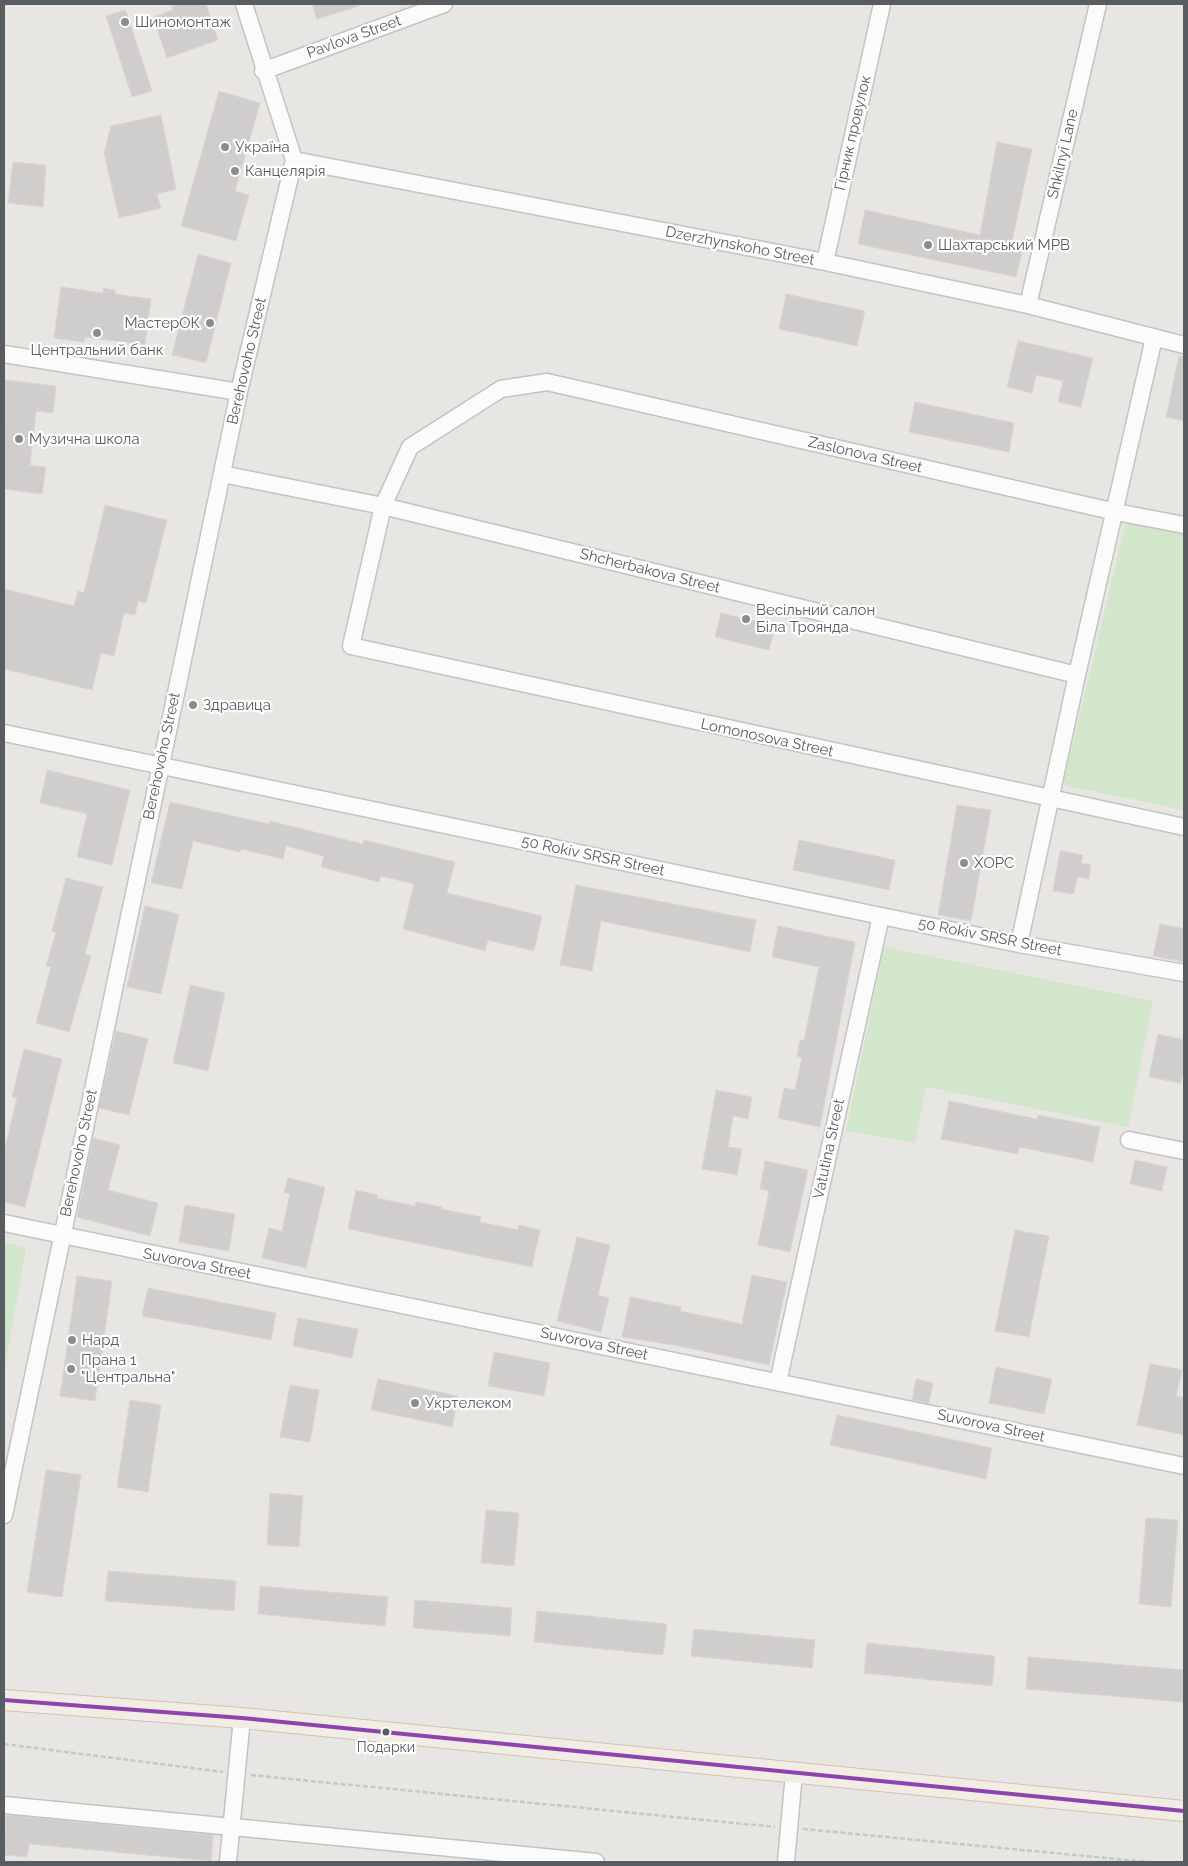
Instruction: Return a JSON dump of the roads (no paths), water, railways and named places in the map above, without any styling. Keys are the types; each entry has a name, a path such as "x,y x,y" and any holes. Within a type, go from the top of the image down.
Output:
{"main road":[{"path":"4,1700 242,1718 1184,1811"}],"street":[{"path":"244,4 263,71 294,160"},
{"name":"Pavlova Street","path":"263,71 444,4"},
{"name":"Гірник провулок","path":"825,262 882,4"},
{"name":"Shkilnyi Lane","path":"1028,305 1098,4"},
{"name":"Dzerzhynskoho Street","path":"294,160 825,262 1028,305 1184,345"},
{"name":"Berehovoho Street","path":"4,1515 239,392 294,160"},
{"path":"1020,944 1077,675 1116,512 1154,338"},
{"path":"4,354 239,392"},
{"name":"Zaslonova Street","path":"383,506 410,447 501,389 547,382 1116,512 1184,525"},
{"name":"Shcherbakova Street","path":"222,474 383,506 1077,675"},
{"name":"Lomonosova Street","path":"383,506 351,646 1050,800 1184,827"},
{"name":"50 Rokiv SRSR Street","path":"4,733 881,916 1020,944 1184,973"},
{"name":"Vatutina Street","path":"778,1382 881,916"},
{"path":"1129,1140 1184,1151"},
{"name":"Suvorova Street","path":"4,1223 1184,1466"},
{"path":"228,1862 242,1718"},
{"path":"786,1862 794,1773"},
{"path":"4,1805 231,1826 537,1859 596,1862"}],"place":[{"name":"Шиномонтаж","path":"125,22"},
{"name":"Україна","path":"225,147"},
{"name":"Канцелярія","path":"235,171"},
{"name":"Шахтарський МРВ","path":"928,245"},
{"name":"МастерОК","path":"210,323"},
{"name":"Центральний банк","path":"97,333"},
{"name":"Музична школа","path":"19,439"},
{"name":"Весільний салон Біла Троянда","path":"746,619"},
{"name":"Здравица","path":"193,705"},
{"name":"ХОРС","path":"964,863"},
{"name":"Нард","path":"72,1340"},
{"name":"Прана 1 \"Центральна\"","path":"71,1369"},
{"name":"Укртелеком","path":"415,1403"},
{"name":"Подарки","path":"386,1732"}]}
